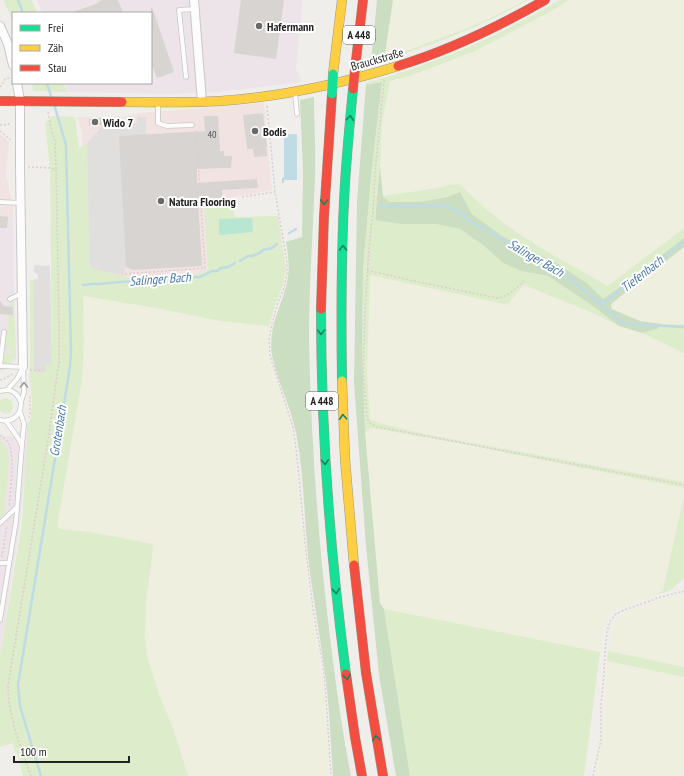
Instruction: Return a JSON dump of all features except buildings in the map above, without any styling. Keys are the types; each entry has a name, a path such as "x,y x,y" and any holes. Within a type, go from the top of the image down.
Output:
{"main road":[{"name":"A 448","path":"342,0 333,74 325,179 321,317 323,408 331,547 337,605 352,718 362,776"},
{"name":"A 448","path":"363,0 354,69 345,182 343,236 343,413 351,540 359,621 383,776"},
{"name":"Brauckstraße","path":"0,101 202,102 266,96 295,91 384,71 424,57 473,38 545,0"}],"street":[{"path":"194,0 202,102"},
{"path":"0,26 8,44 12,61"},
{"path":"17,84 20,101 24,367"}],"lane":[{"path":"186,78 179,10 195,9"},
{"path":"295,91 297,114"},
{"path":"158,102 158,123 167,126 192,124"},
{"path":"0,202 21,204"},
{"path":"10,299 22,292"},
{"path":"4,332 0,366 24,367"},
{"path":"7,390 17,379 24,367"},
{"path":"0,420 11,420 18,415 24,392 24,367"},
{"path":"0,391 7,390 16,394 21,403"},
{"path":"0,620 18,507 24,424 20,410"},
{"path":"6,421 22,445"},
{"path":"0,523 18,507"},
{"path":"0,563 9,563"}],"path":[{"path":"384,71 385,78 375,172 365,309 363,374 368,422 372,426 684,485"},
{"path":"0,87 4,78 12,78"},
{"path":"266,96 274,192 287,262 287,274 284,288 278,302 269,339 270,356 293,427 312,602 323,665 331,776"},
{"path":"31,776 14,726 8,697 8,686 59,363 57,175 55,141 49,118 47,102"},
{"path":"0,125 20,123"},
{"path":"125,274 205,268 196,129 192,124"},
{"path":"0,130 20,146"},
{"path":"20,167 51,168 56,170"},
{"path":"242,197 274,192"},
{"path":"367,270 496,298 501,298 509,294 524,281"},
{"path":"0,380 24,367"},
{"path":"34,370 43,370"},
{"path":"0,436 6,440 12,455 8,516 0,563"},
{"path":"594,776 601,740 601,706 605,652 607,632 610,621 616,614 624,610 684,590"}],"shaded area":[{"path":"37,0 303,0 296,68 301,79 300,82 220,92 170,94 69,92 65,84 152,84 152,12 42,12"},
{"path":"264,103 272,190 204,202 208,271 202,273 85,281 82,132 77,117 123,117 139,113"},
{"path":"137,117 146,117 146,135 124,276 90,268 87,143 103,125 137,123"},
{"path":"0,134 9,142 6,174 13,208 13,216 0,215"},
{"path":"0,215 13,216 16,359 5,370 0,372"},
{"path":"34,265 50,266 52,364 46,364 46,372 34,372 33,280 38,279 38,275 34,272"},
{"path":"29,374 50,374 34,474 25,473 20,523 0,655 0,435 14,437 28,424 32,418 33,399"}],"green space":[{"path":"3,0 32,0 37,12 12,12 12,21"},
{"path":"377,0 393,0 384,60 371,61"},
{"path":"393,0 525,0 482,22 451,35 384,58"},
{"path":"525,0 528,0 458,34 384,60 384,58 474,25"},
{"path":"560,0 569,0 550,12 475,51 410,76 390,81 382,124 375,219 401,224 436,224 460,229 483,245 503,263 521,271 548,276 590,304 619,326 593,313 524,285 508,305 370,275 367,373 370,420 425,434 684,482 684,488 458,443 372,428 365,432 362,351 363,269 372,166 382,82 366,85 366,83 417,67 462,50 532,16"},
{"path":"569,0 684,0 684,228 609,286 561,260 515,231 486,209 459,184 383,196 380,167 382,124 390,81 410,76 475,51 550,12"},
{"path":"382,82 372,166 363,269 362,351 365,432 380,603 384,609 410,776 396,776 379,675 366,546 354,383 357,201 366,85"},
{"path":"32,84 64,84 68,92 33,91"},
{"path":"314,97 315,166 309,340 311,410 318,515 328,620 338,698 351,776 333,776 327,693 308,556 299,448 294,423 274,365 271,346 273,328 286,287 289,270 286,242 302,237 303,172 300,100"},
{"path":"52,116 75,117 79,148 87,143 90,268 129,278 202,273 208,271 204,202 223,199 233,206 235,217 278,216 286,269 283,285 269,326 220,321 156,308 83,296 84,343 82,380 57,527 61,529 90,532 153,544 146,601 145,635 147,656 159,694 174,731 188,776 23,776 13,743 0,747 0,656 22,523 28,423 31,418 30,280 33,280 34,372 46,364 52,363 50,169 45,123"},
{"path":"380,167 383,196 389,202 420,202 447,197 460,192 472,214 502,236 555,262 588,284 603,299 684,238 684,247 611,304 612,309 640,321 662,324 657,329 642,333 619,326 590,304 548,276 521,271 503,263 483,245 460,229 436,224 401,224 375,220"},
{"path":"459,184 486,209 515,231 608,286 684,228 684,238 603,299 588,284 555,262 502,236 472,214 460,192 447,197 420,202 389,202 383,196"},
{"path":"252,218 253,232 219,235 219,219"},
{"path":"684,247 684,324 662,324 640,321 612,308 611,304"},
{"path":"370,275 508,305 524,285 593,313 619,326 642,333 684,353 684,482 425,434 370,420 367,373"},
{"path":"83,295 220,321 269,326 268,354 291,428 294,446 308,587 325,697 329,776 188,776 174,731 159,694 147,656 145,635 146,601 153,544 90,532 61,529 57,527 83,370"},
{"path":"14,300 16,359 11,359 11,363 3,363 4,353 11,354 11,350 4,349 9,314 13,315 13,307 9,306"},
{"path":"662,324 684,324 684,353 642,333 657,329"},
{"path":"6,398 12,401 13,406 11,412 5,414 0,411 0,400"},
{"path":"372,428 458,443 684,488 684,496 663,590 657,595 620,607 609,614 605,623 600,652 384,609 380,603 365,432"},
{"path":"0,439 6,448 9,459 5,513 0,517"},
{"path":"684,496 684,578 671,590 657,595 663,590"},
{"path":"684,596 684,667 608,651 610,634 616,618 626,612 651,602"},
{"path":"384,609 600,652 584,776 410,776"},
{"path":"608,651 684,667 684,677 607,661"},
{"path":"607,661 684,677 684,776 596,776 603,717"}],"water":[{"path":"284,134 297,134 297,180 284,180 284,183 282,183 282,178 284,177"}],"waterway":[{"name":"Grotenbach","path":"18,0 23,12"},
{"name":"Grotenbach","path":"47,84 52,100"},
{"name":"Grotenbach","path":"41,776 20,706 18,685 70,367 71,352 66,145 54,104"},
{"name":"Salinger Bach","path":"381,207 422,205 436,207 440,204 444,205 463,214 467,220 489,231 556,271 566,275 621,322 631,324 684,327"},
{"name":"Salinger Bach","path":"289,233 296,229"},
{"name":"Tiefenbach","path":"599,303 606,301 639,277 645,270 684,241"},
{"name":"Salinger Bach","path":"240,261 248,256 252,256 263,250 272,248 277,244"},
{"name":"Salinger Bach","path":"83,285 200,277 235,263"}],"traffic: fast":[{"path":"332,94 333,74"},
{"path":"342,381 341,307 343,232 346,171 353,89"},
{"path":"321,309 321,355 331,538 346,674"}],"traffic: slow":[{"path":"333,74 342,0"},
{"path":"122,102 208,102 242,99 310,89 398,66"},
{"path":"342,381 345,459 354,565"}],"traffic: jam":[{"path":"355,69 363,0"},
{"path":"398,66 436,53 473,37 545,0"},
{"path":"353,89 355,69"},
{"path":"321,309 324,216 332,94"},
{"path":"0,101 122,102"},
{"path":"354,565 366,673 383,776"},
{"path":"346,674 362,776"}],"place":[{"name":"Hafermann","path":"259,26"},
{"name":"Wido 7","path":"95,122"},
{"name":"Bodis","path":"255,131"},
{"name":"Natura Flooring","path":"161,201"}]}
